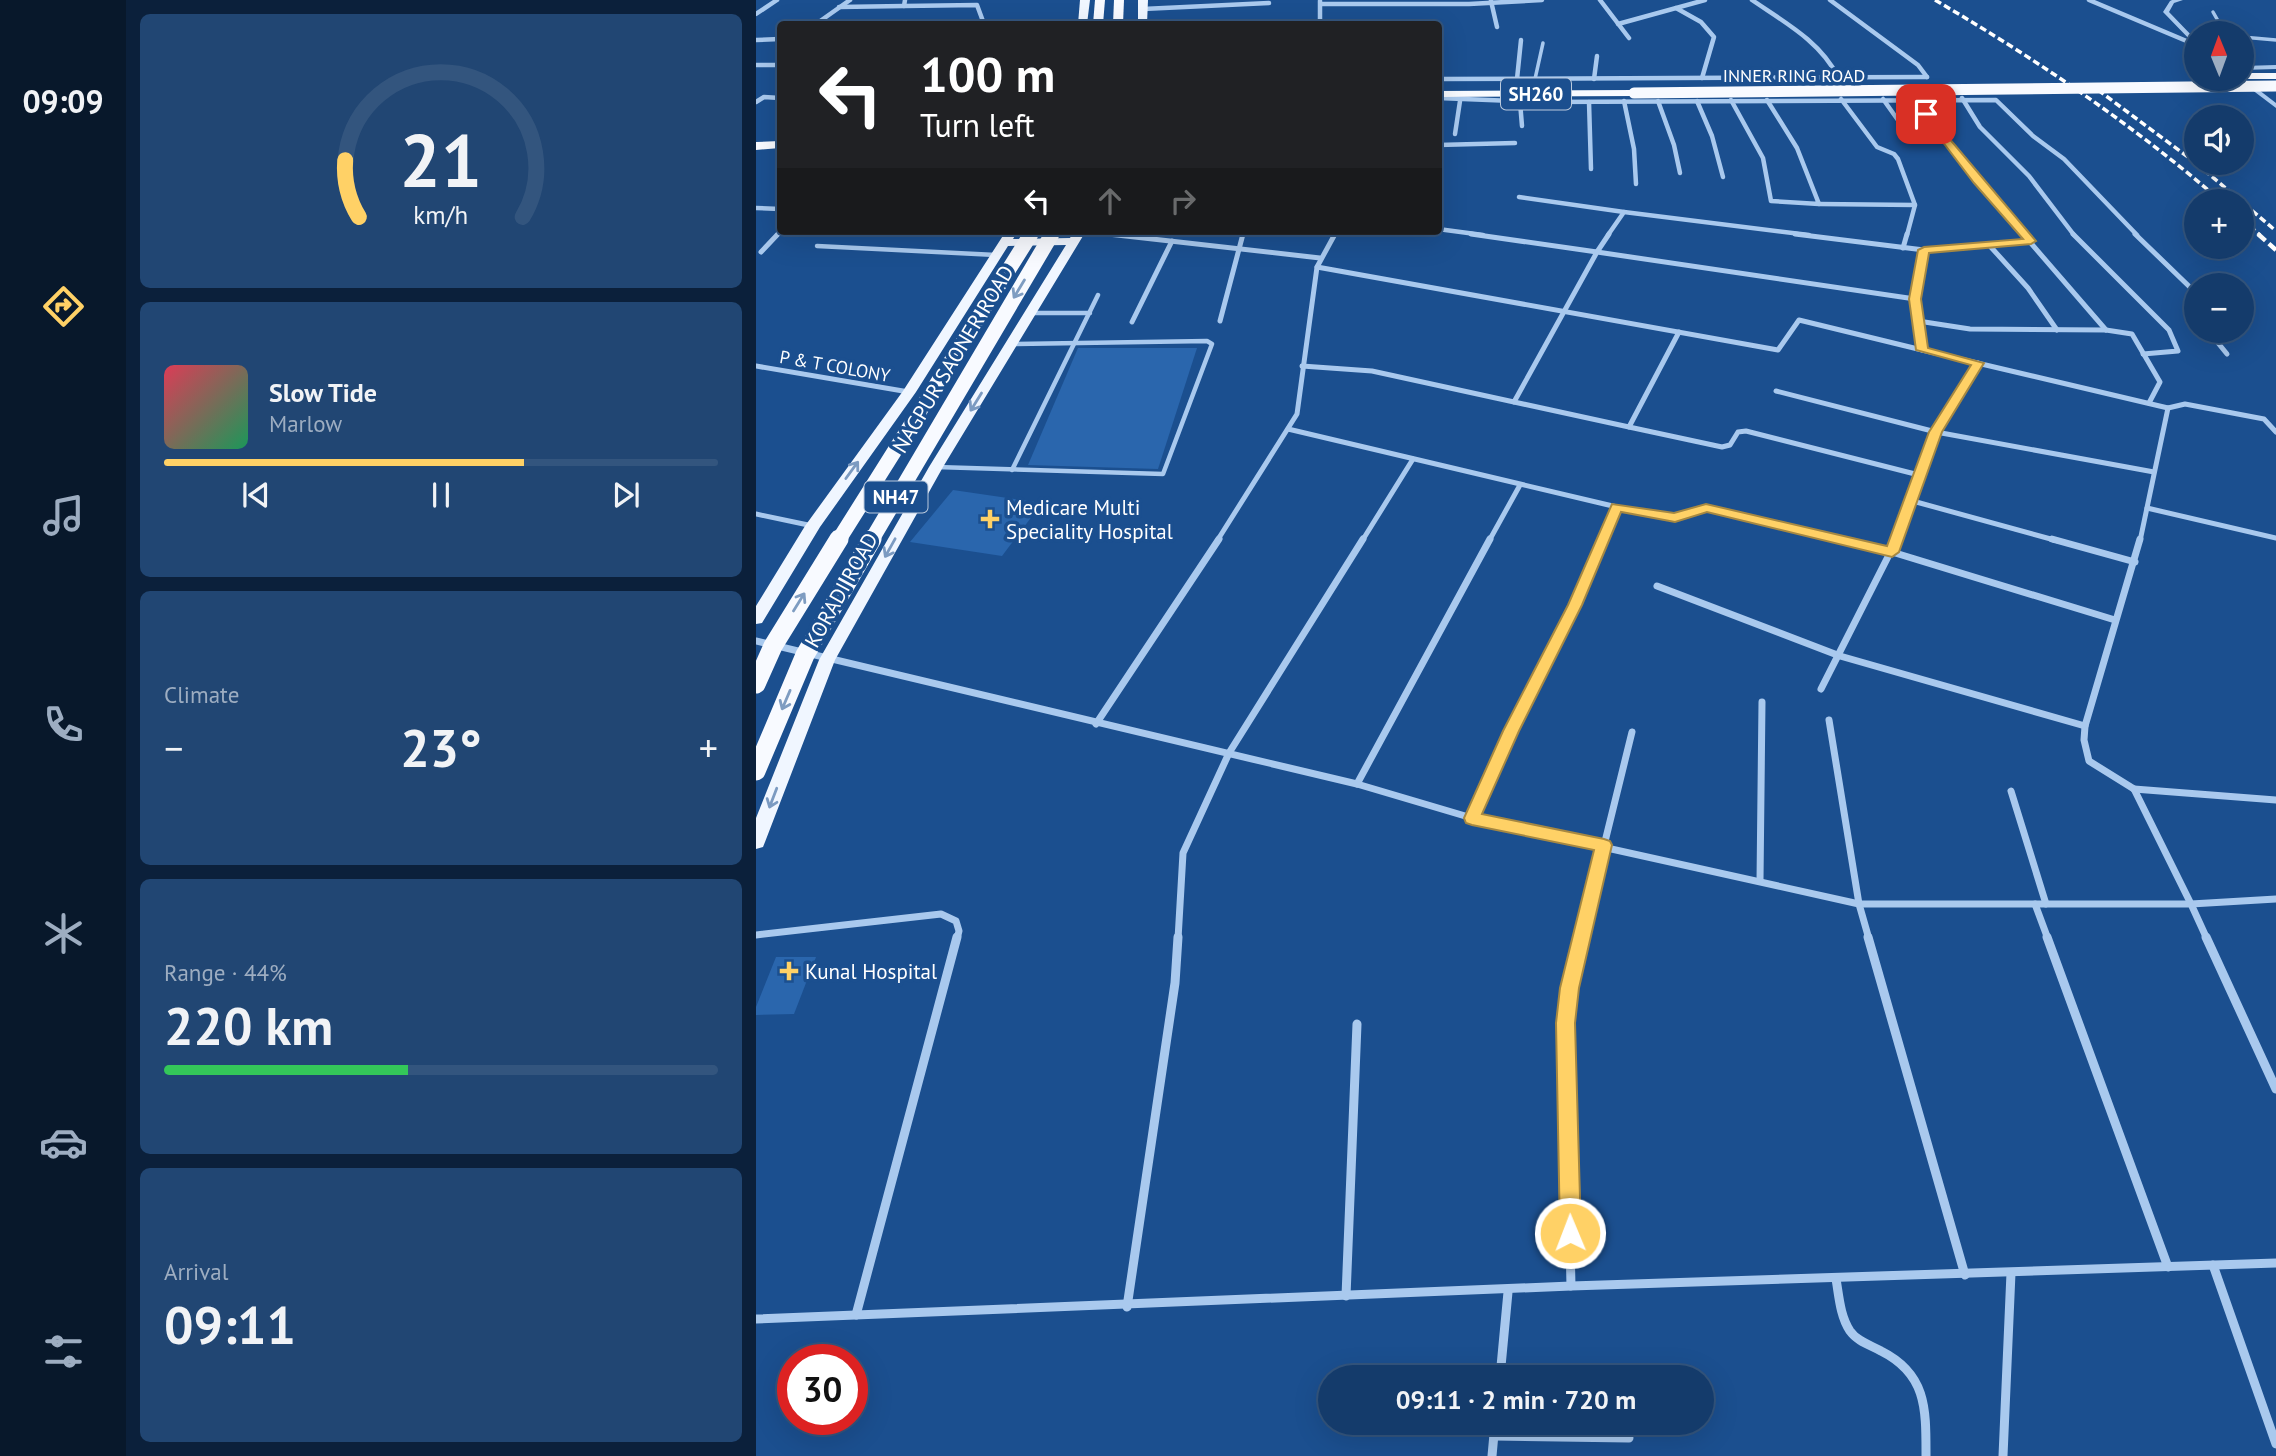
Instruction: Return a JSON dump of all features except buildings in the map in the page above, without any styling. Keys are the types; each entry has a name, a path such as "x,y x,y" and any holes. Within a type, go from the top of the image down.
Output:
{"highway":[{"path":"1098,21 1100,0"},
{"path":"1118,21 1119,0"},
{"path":"2254,77 2276,76"},
{"name":"INNER RING ROAD","path":"1442,96 2184,77"},
{"name":"INNER RING ROAD","path":"1442,85 1992,91 2276,86"},
{"path":"756,146 777,145"},
{"path":"756,156 777,154"},
{"name":"NAGPUR SAONER ROAD","path":"756,684 787,623 926,397 1030,235"},
{"name":"NAGPUR SAONER ROAD","path":"756,771 806,654 943,416 1052,235"}],"main road":[{"path":"1083,21 1085,0"},
{"path":"756,620 813,526 909,392 1009,235"},
{"path":"1000,249 1075,235"},
{"name":"KORADI ROAD","path":"756,842 827,660 936,467 1079,235"}],"street":[{"path":"756,14 777,0"},
{"path":"820,21 850,0"},
{"path":"904,6 905,0"},
{"path":"1320,21 1320,2 1542,0"},
{"path":"1600,0 1629,38"},
{"path":"1618,24 1705,0"},
{"path":"1752,0 1805,38 1833,66 1838,77"},
{"path":"1442,79 1927,76 1918,65 1830,0"},
{"path":"2089,0 2184,40"},
{"path":"2180,0 2172,2 2166,12 2184,33"},
{"path":"1491,1 1497,27"},
{"path":"839,7 977,2 983,21"},
{"path":"1143,4 1269,3"},
{"path":"1676,8 1701,22 1714,37 1702,78"},
{"path":"756,40 777,39"},
{"path":"1517,79 1521,40"},
{"path":"1594,79 1597,56"},
{"path":"756,65 777,65"},
{"path":"2254,68 2276,67"},
{"path":"2254,88 2276,106"},
{"path":"2260,93 2276,93"},
{"path":"756,102 764,97 777,98"},
{"path":"1442,97 1460,101 1520,102 1962,98 1996,100 2033,136 2064,159 2184,283"},
{"path":"1962,98 1980,127 2029,176 2077,239 2169,330 2178,351 2166,355 2143,354"},
{"path":"1841,99 1877,147 1894,153 1898,159 1915,205 1903,248"},
{"path":"1883,99 1910,137"},
{"path":"1919,99 1926,114 1978,181 2106,330"},
{"path":"1731,100 1763,158 1771,201 1915,205"},
{"path":"1766,100 1797,148 1819,204"},
{"path":"1455,134 1460,101"},
{"path":"1624,101 1634,149 1636,184"},
{"path":"1658,101 1674,145 1680,173"},
{"path":"1697,101 1712,136 1723,177"},
{"path":"1520,102 1522,127"},
{"path":"1589,102 1591,169"},
{"path":"1442,145 1515,143"},
{"path":"1519,197 1924,250 2031,241"},
{"path":"756,208 777,209"},
{"path":"1514,402 1597,252 1624,212"},
{"path":"1442,230 1915,299"},
{"path":"761,251 777,235"},
{"path":"1093,235 1320,258"},
{"path":"1220,321 1242,235"},
{"path":"1096,724 1222,534 1297,414 1317,267 1334,235"},
{"path":"1132,321 1172,241"},
{"path":"1989,245 2028,288 2057,330"},
{"path":"1922,350 1915,299 1924,250"},
{"path":"1317,267 1779,350 1799,320 2168,408 2185,404 2264,419 2276,432"},
{"path":"1918,321 1969,330 2106,330 2132,334 2160,382 2149,403"},
{"path":"1629,427 1679,332"},
{"path":"2219,343 2228,354"},
{"path":"1821,689 1892,552 1936,432 1978,363"},
{"name":"P & T COLONY","path":"756,366 909,392"},
{"path":"1302,366 1371,371 1722,447 1730,445 1738,432 1746,431 1919,475"},
{"path":"1776,391 1936,432 2154,472"},
{"path":"2168,408 2135,562 2115,620 2085,726 2084,740 2089,761 2134,789 2276,800"},
{"path":"1288,429 1617,507 1675,517 1706,508 1892,552 2115,620"},
{"path":"1127,1307 1175,983 1183,853 1229,754 1413,458"},
{"path":"1357,785 1520,485"},
{"path":"1909,500 2135,562"},
{"path":"1472,818 1511,731 1575,605 1617,507"},
{"path":"2147,508 2276,538"},
{"path":"756,513 813,526"},
{"path":"1657,586 1840,656 2085,726"},
{"path":"756,641 1357,785 1472,818 1604,845 1859,904 2192,904 2276,899"},
{"path":"1760,881 1762,702"},
{"path":"1829,720 1859,904 1965,1275"},
{"path":"1572,1286 1565,1023 1569,988 1632,732"},
{"path":"2134,789 2192,904 2276,1090"},
{"path":"2011,791 2046,904"},
{"path":"2035,904 2168,1267"},
{"path":"756,935 941,914 956,921 959,931 856,1315"},
{"path":"1346,1296 1357,1024"},
{"path":"756,1319 1508,1292 1572,1286 2276,1263"},
{"path":"2213,1265 2276,1444"},
{"path":"2003,1456 2011,1273"},
{"path":"1836,1279 1847,1327 1856,1339 1901,1361 1919,1387 1926,1403 1926,1456"},
{"path":"1501,1365 1508,1292"},
{"path":"1492,1456 1494,1436 1629,1438"}],"lane":[{"path":"2213,12 2218,21"},
{"path":"2254,38 2276,40"},
{"path":"1535,79 1542,43"},
{"path":"817,246 1000,249"},
{"path":"1012,470 1098,295"},
{"path":"1031,313 1090,313"},
{"path":"936,467 1164,473 1211,342 1012,344"}],"railway":[{"path":"1935,0 2010,45 2118,119 2206,189"},
{"path":"2098,90 2196,163 2276,231"},
{"path":"2254,230 2260,235"},
{"path":"2258,234 2276,250"}],"place":[{"name":"Medicare Multi Speciality Hospital","path":"990,519"},
{"name":"Kunal Hospital","path":"789,971"}],"route":[{"path":"1570,1233 1565,1023 1569,988 1604,845 1472,818 1511,731 1575,605 1617,507 1675,517 1706,508 1892,552 1936,432 1978,363 1922,350 1915,299 1924,250 2031,241 1978,181 1926,114"}]}
